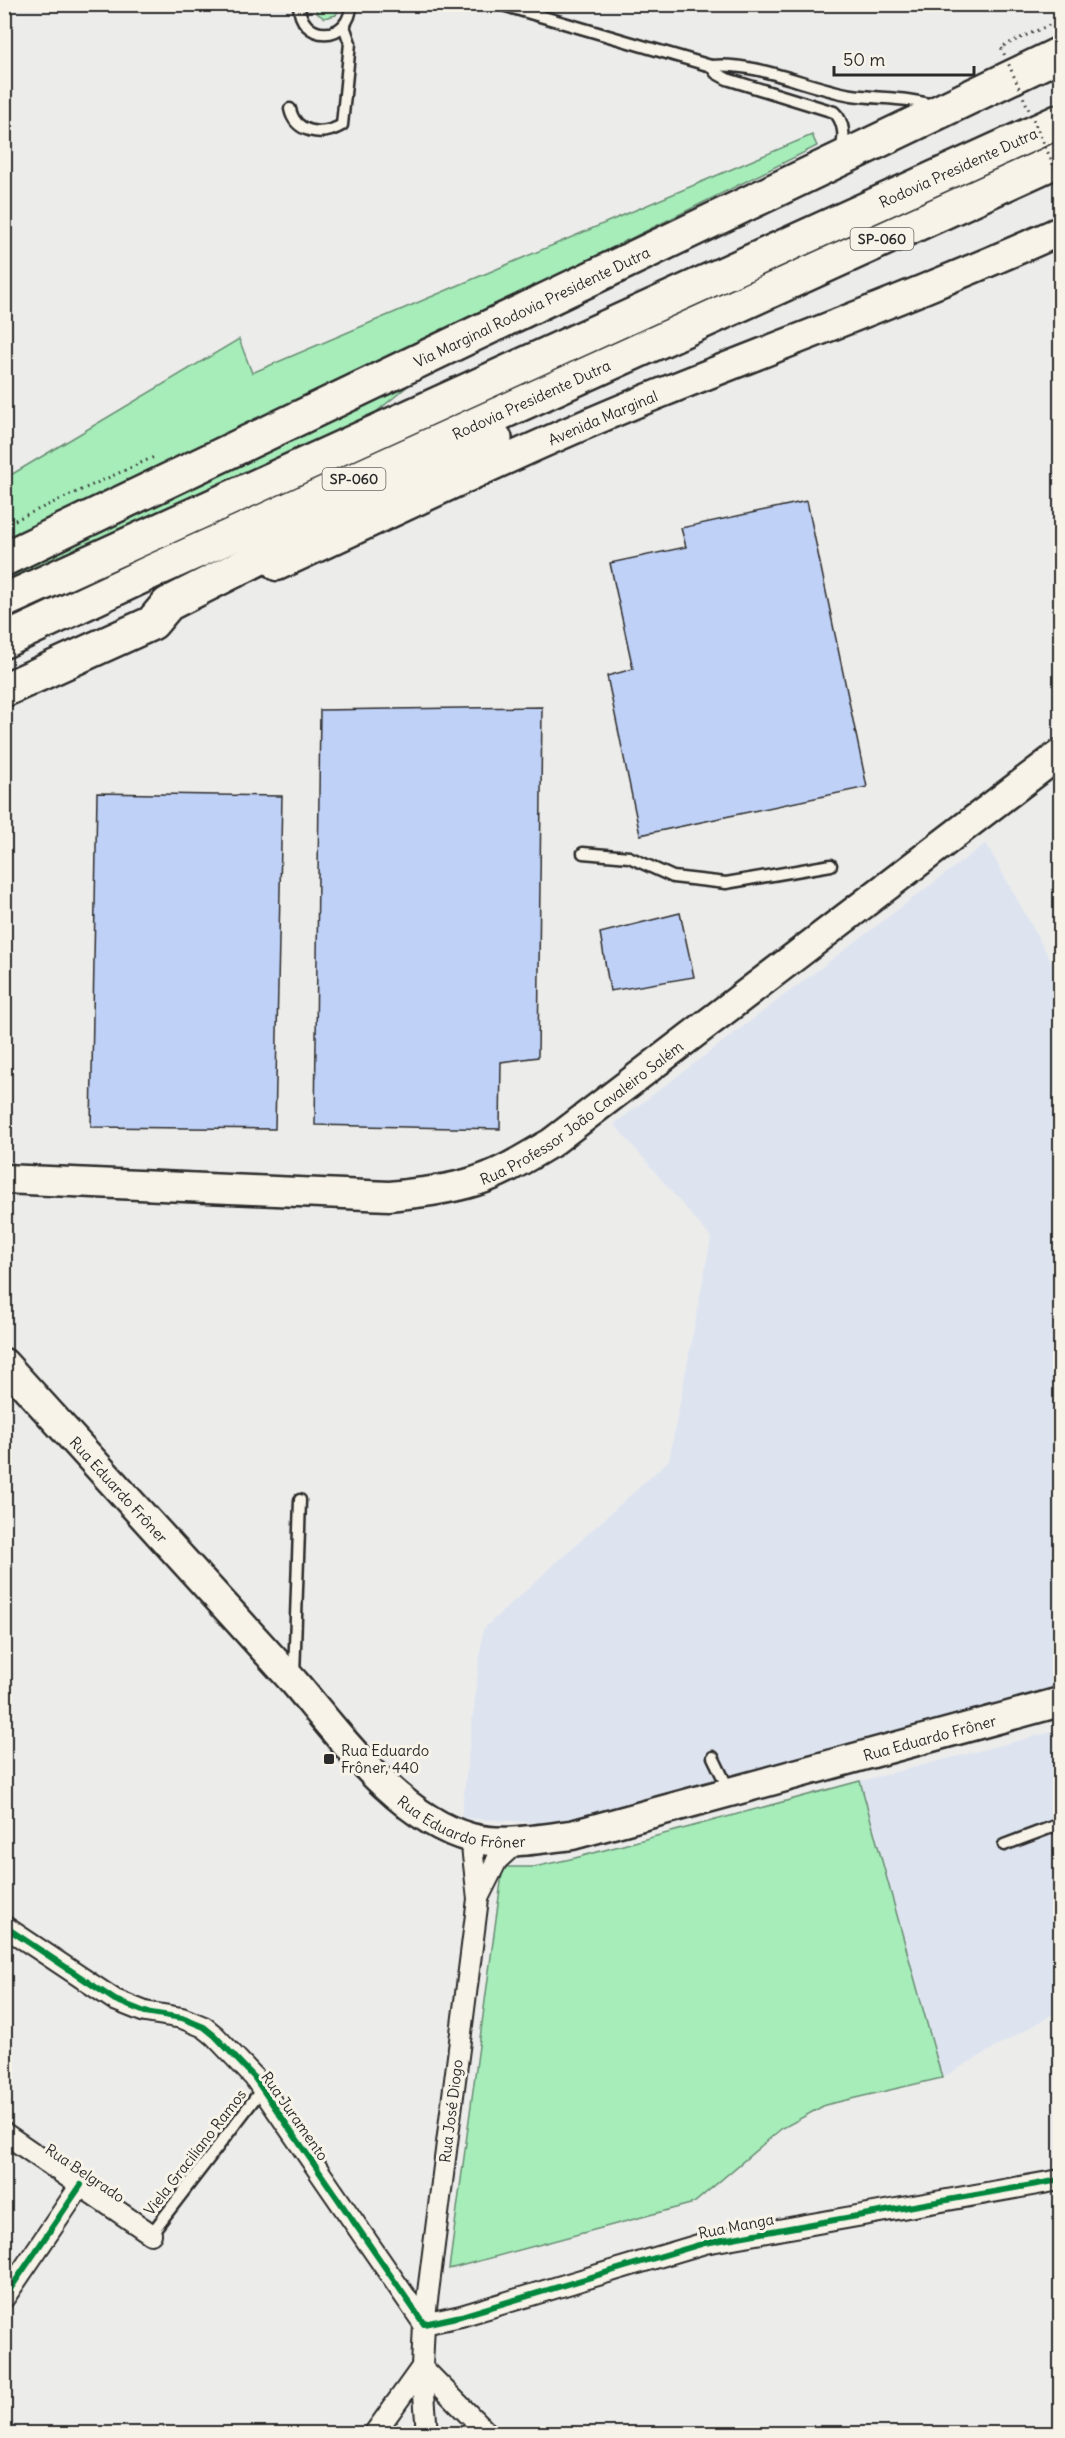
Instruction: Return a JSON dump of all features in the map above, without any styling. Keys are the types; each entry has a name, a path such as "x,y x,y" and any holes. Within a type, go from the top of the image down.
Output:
{"highway":[{"name":"Via Marginal Rodovia Presidente Dutra","path":"4,559 1060,54"},
{"name":"Rodovia Presidente Dutra","path":"4,602 1060,121"},
{"name":"Rodovia Presidente Dutra","path":"4,641 1060,159"},
{"path":"4,690 152,623 168,604 668,353 705,321"},
{"path":"4,713 31,699 63,663"}],"main road":[{"name":"Avenida Marginal","path":"152,623 481,471 649,398 893,302 1060,231"},
{"name":"Rua Professor João Cavaleiro Salém","path":"4,1179 389,1196 417,1193 478,1180 520,1161 551,1143 1060,754"},
{"name":"Rua Eduardo Frôner","path":"4,1363 294,1682 338,1735 393,1793 412,1809 436,1823 471,1838 518,1841 572,1835 1060,1702"}],"street":[{"name":"Rua José Diogo","path":"422,2367 424,2324 478,1899 471,1838"},
{"name":"Rua José Diogo","path":"478,1899 497,1860 518,1841"},
{"name":"Rua Juramento","path":"4,1926 115,2000 145,2012 182,2018 204,2027 254,2076 424,2324"},
{"name":"Rua Belgrado","path":"4,2133 151,2234"},
{"name":"Rua Manga","path":"424,2324 461,2316 705,2243 1060,2180"},
{"path":"4,2298 81,2185"},
{"path":"375,2433 422,2367"},
{"path":"422,2367 427,2433"},
{"path":"422,2367 488,2433"}],"lane":[{"path":"298,4 300,15 310,29 327,34 344,26 351,12 351,4"},
{"path":"499,4 711,66 719,65 760,72 851,95 922,102 945,110"},
{"path":"291,109 297,126 309,130 323,131 342,125 350,43 344,26"},
{"path":"711,66 716,73 727,80 834,112 842,123 843,137 842,147 834,163"},
{"path":"583,852 629,857 673,877 726,883 831,866"},
{"path":"294,1682 300,1500"},
{"path":"713,1757 730,1793"},
{"path":"1004,1845 1060,1824"},
{"name":"Viela Graciliano Ramos","path":"151,2234 262,2089"}],"path":[{"path":"1060,20 1001,46 1060,180"}],"shaded area":[{"path":"986,843 1060,977 1060,1694 556,1824 461,1818 483,1629 669,1460 711,1238 614,1124"},
{"path":"1060,1730 1060,2013 1055,2013 942,2078 860,1781"}],"green space":[{"path":"315,5 340,5 336,15 324,18 317,13"},
{"path":"812,135 817,146 519,294 364,422 5,588 4,479 239,339 252,373"},
{"path":"860,1781 942,2078 825,2105 781,2129 694,2203 449,2269 503,1867 534,1867 575,1858"}],"building":[{"path":"807,501 867,787 640,835 607,676 633,669 610,563 686,547 681,528"},
{"path":"542,707 538,1057 501,1062 500,1129 315,1125 320,710"},
{"path":"97,793 282,796 275,1129 91,1127"},
{"path":"680,913 694,977 610,991 600,933"}],"cycle path":[{"path":"4,1926 115,2000 145,2012 182,2018 204,2027 215,2036 254,2077 424,2324 461,2316 705,2243 1060,2180"},
{"path":"4,2298 81,2185"}],"place":[{"name":"Rua Eduardo Frôner, 440","path":"329,1759"}]}
